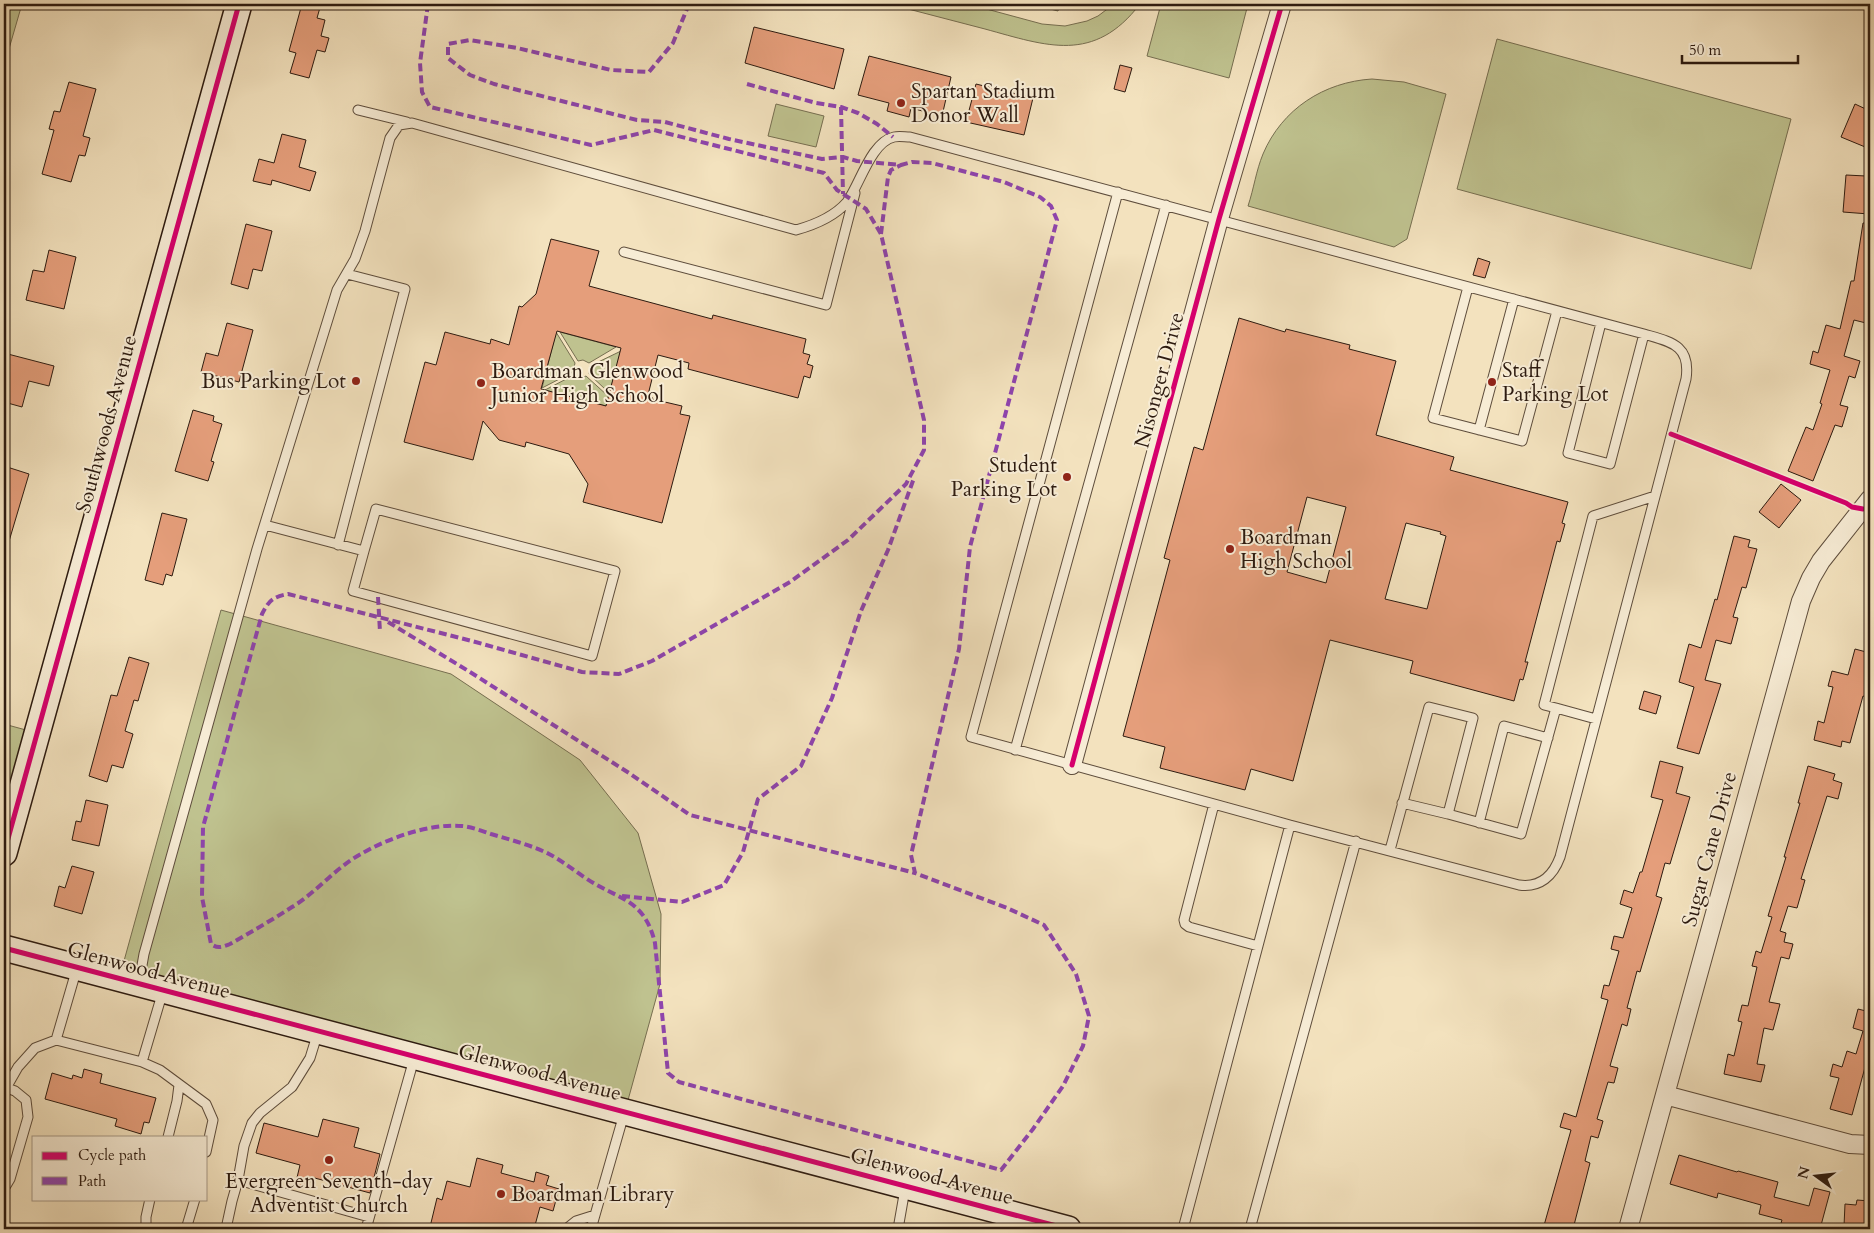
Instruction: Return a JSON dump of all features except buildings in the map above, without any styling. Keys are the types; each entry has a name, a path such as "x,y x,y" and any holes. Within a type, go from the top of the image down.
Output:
{"street":[{"name":"Southwoods Avenue","path":"4,853 239,4"},
{"name":"Nisonger Drive","path":"1072,766 1219,219 1282,4"},
{"name":"Sugar Cane Drive","path":"1628,1229 1801,601 1821,560 1870,499"},
{"name":"Glenwood Avenue","path":"4,948 1068,1229"},
{"path":"1665,1096 1850,1144 1870,1145"}],"lane":[{"path":"358,110 412,123 796,230 818,223 845,204 857,188"},
{"path":"139,984 144,954 265,525 337,290 355,259 365,231 390,138 400,125 412,123"},
{"path":"624,252 826,305 857,188 868,162 878,148 893,137 910,137 1166,204 1644,334 1678,346 1687,360 1687,370 1655,496 1560,857 1552,872 1541,882 1534,885 1519,885 1290,825 970,737 1118,192"},
{"path":"1015,750 1166,204"},
{"path":"338,545 405,289 347,274"},
{"path":"1468,287 1433,418 1522,441 1557,311"},
{"path":"1479,430 1514,299"},
{"path":"1601,323 1568,453 1590,459 1610,464 1644,334"},
{"path":"1596,719 1544,705 1593,516 1655,496"},
{"path":"376,509 615,571 592,656 353,591 364,551 376,509"},
{"path":"265,525 364,551"},
{"path":"1390,850 1429,707 1473,718 1448,814"},
{"path":"1402,803 1521,834 1556,708"},
{"path":"1480,823 1504,726 1548,738"},
{"path":"1214,804 1184,920 1185,924 1189,927 1258,946"},
{"path":"1183,1229 1290,825"},
{"path":"1250,1229 1356,841"},
{"path":"56,1040 77,968"},
{"path":"142,1062 163,990"},
{"path":"229,1229 227,1224 244,1146 252,1123 260,1113 292,1086 310,1058 318,1031"},
{"path":"4,1189 10,1179 28,1118 26,1100 15,1091 5,1087 18,1067 35,1048 56,1040 142,1062 160,1070 206,1104 213,1120 208,1143"},
{"path":"366,1229 415,1056"},
{"path":"168,1136 179,1085"},
{"path":"592,1229 625,1111"},
{"path":"238,1180 369,1217"},
{"path":"898,1229 906,1186"},
{"path":"146,1229 146,1217 150,1200"},
{"path":"186,1229 194,1200"},
{"path":"566,1229 576,1221 595,1215"}],"green space":[{"path":"4,4 22,4 4,66"},
{"path":"889,4 968,4 1042,24 1065,26 1087,21 1098,16 1114,4 1140,4 1123,23 1105,36 1087,43 1068,45 1029,41"},
{"path":"1031,4 1060,4 1058,11"},
{"path":"1161,4 1248,4 1229,78 1147,56"},
{"path":"1497,39 1791,119 1751,269 1457,189"},
{"path":"1372,79 1404,82 1446,94 1407,239 1394,247 1248,206 1263,154 1271,138 1293,111 1321,92 1354,81"},
{"path":"776,104 824,116 816,147 768,136"},
{"path":"556,332 575,363 573,372 542,388"},
{"path":"560,332 616,347 589,363 583,360 578,361"},
{"path":"621,351 610,391 605,389 589,374 590,366"},
{"path":"574,375 581,378 586,376 608,396 606,406 545,390"},
{"path":"221,610 451,674 580,760 638,833 661,914 660,984 625,1111 119,979"},
{"path":"4,724 37,733 18,803 4,799"}],"marked path":[{"path":"428,4 420,63 422,92 430,107 591,145 654,130 824,173 837,190 866,209 881,234 924,420 924,450 906,484 848,540 790,582 652,661 619,674 582,672 472,641 288,594 272,600 262,614 203,827 202,897 211,944 222,947 261,926 301,901 352,860 384,842 424,829 450,826 473,828 528,845 549,854 596,885 628,901 644,917 655,943 668,1073 679,1082 1001,1170 1063,1086 1083,1046 1089,1016 1076,974 1044,925 1007,908 915,873 911,855 959,649 970,547 1057,220 1051,206 1040,197 1004,182 932,163 912,162 901,165 857,161 843,157 822,159 729,139 665,122 637,120 494,84 470,75 448,58 448,44 470,40 517,48 611,70 649,72 673,43 689,4"},
{"path":"747,84 816,103 841,107 858,113 877,124 893,137"},
{"path":"841,107 843,194"},
{"path":"881,234 888,177 891,170 901,165"},
{"path":"622,896 682,902 724,885 743,852 758,799 801,766 832,698 861,611 888,550 914,478"},
{"path":"378,597 380,632"},
{"path":"388,622 629,773 690,815 915,873"}],"cycle path":[{"path":"4,853 239,4"},
{"path":"1072,765 1219,219 1282,4"},
{"path":"1671,434 1852,507 1863,509"},
{"path":"4,948 1068,1229"}],"place":[{"name":"Spartan Stadium Donor Wall","path":"901,103"},
{"name":"Bus Parking Lot","path":"356,381"},
{"name":"Staff Parking Lot","path":"1492,382"},
{"name":"Boardman Glenwood Junior High School","path":"481,383"},
{"name":"Student Parking Lot","path":"1067,477"},
{"name":"Boardman High School","path":"1230,549"},
{"name":"Evergreen Seventh-day Adventist Church","path":"329,1160"},
{"name":"Boardman Library","path":"501,1194"}]}
